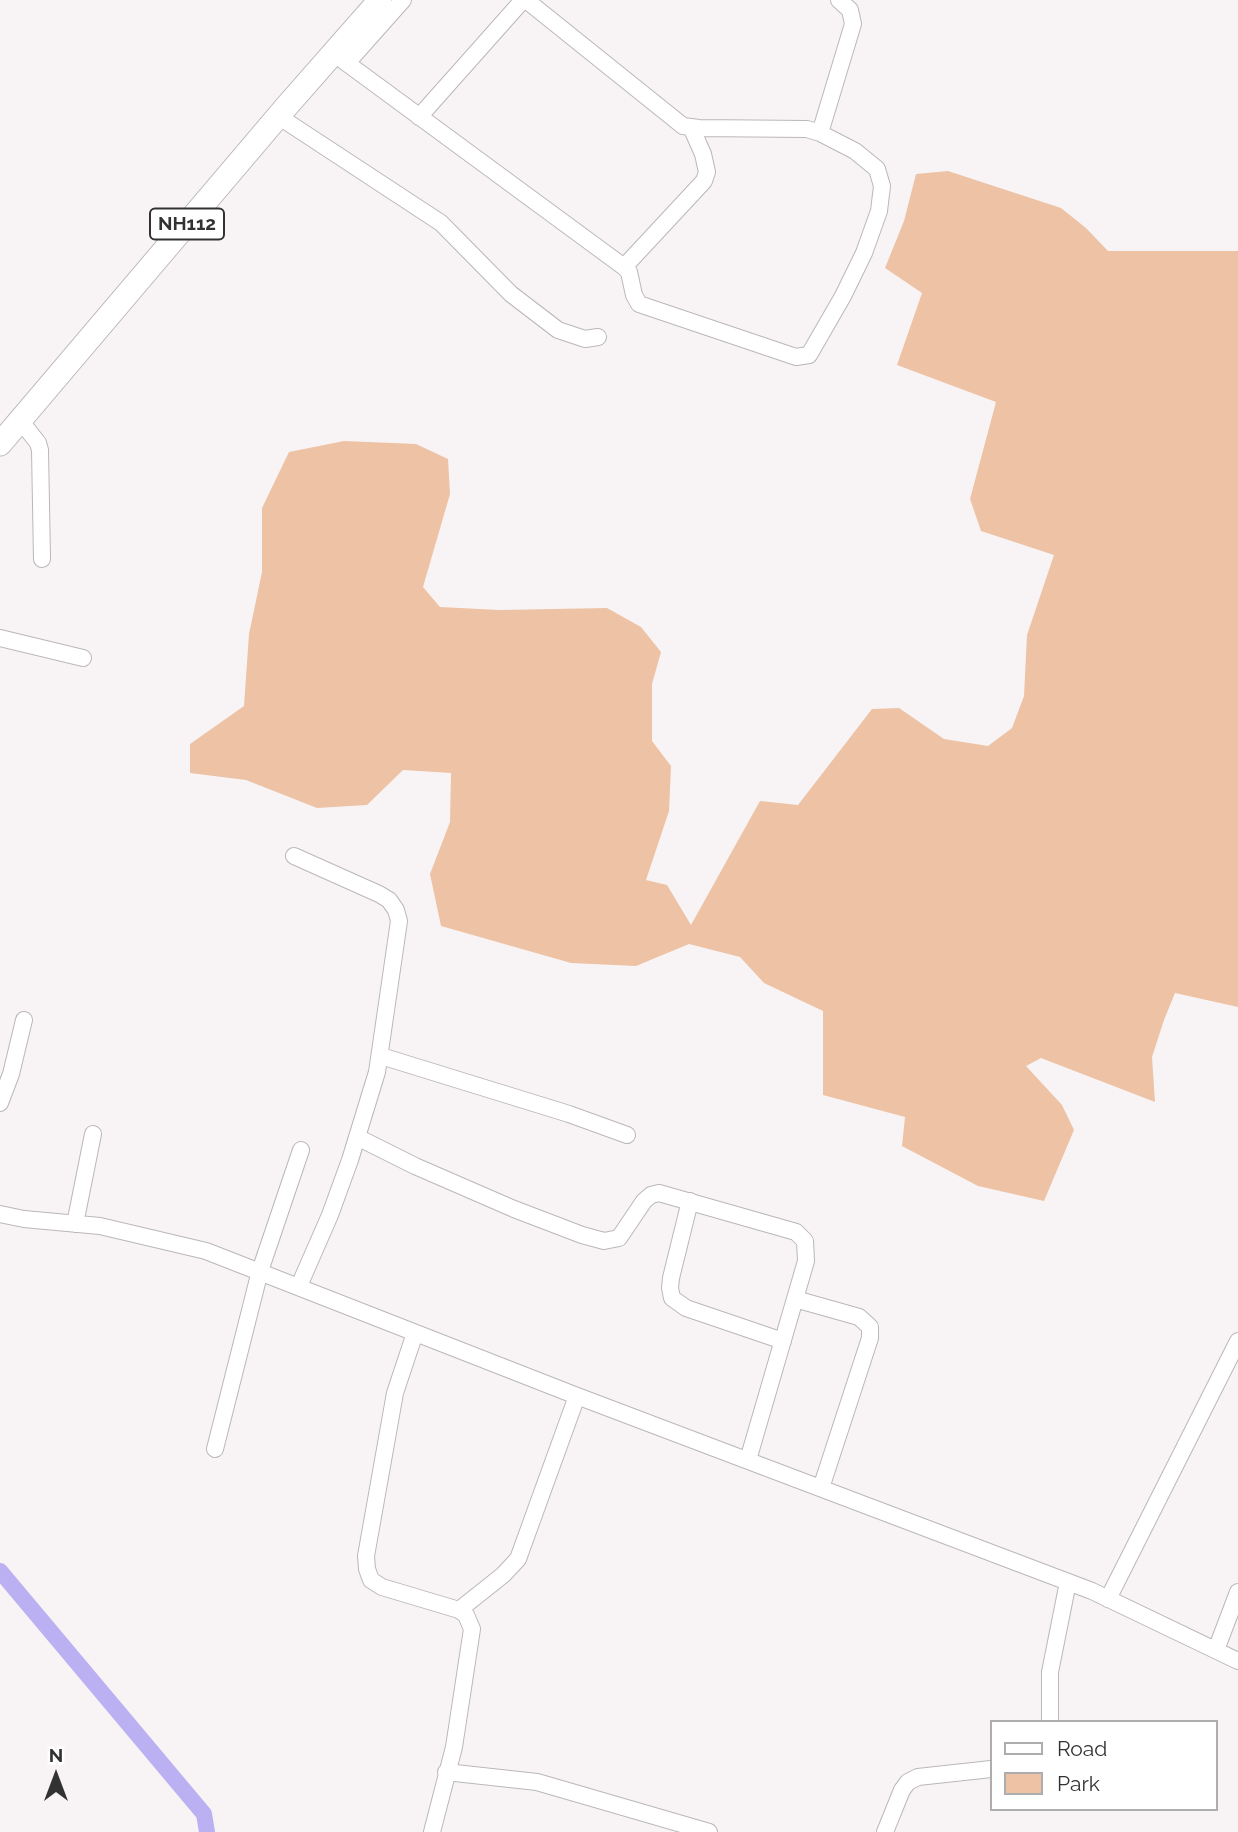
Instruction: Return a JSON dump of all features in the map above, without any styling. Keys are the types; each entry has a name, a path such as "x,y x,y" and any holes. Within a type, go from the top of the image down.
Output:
{"highway":[{"name":"NH112","path":"0,443 278,116 340,58 380,0"}],"street":[{"path":"403,0 340,58 419,117 629,271 634,295 639,304 796,357 809,355 864,253 879,211 882,186 877,169 867,159 820,133 807,129 683,126 524,0 419,117"},
{"path":"820,133 853,23 850,10 839,0"},
{"path":"278,116 442,223 511,294 558,330 586,339 598,337"},
{"path":"624,267 704,181 707,172 703,154 691,127"},
{"path":"20,420 38,443 40,450 42,559"},
{"path":"0,638 83,658"},
{"path":"294,856 389,900 399,921 381,1056 330,1215 299,1286"},
{"path":"0,1103 11,1074 24,1020"},
{"path":"381,1056 569,1114 627,1135"},
{"path":"75,1224 93,1134"},
{"path":"357,1137 415,1166 514,1209 604,1241 619,1238 651,1195 666,1194 796,1232 805,1241 807,1251 748,1460"},
{"path":"215,1449 260,1272 301,1150"},
{"path":"690,1200 671,1278 673,1298 686,1308 783,1341"},
{"path":"0,1214 24,1219 100,1226 206,1251 577,1396 1068,1582 1238,1661"},
{"path":"795,1299 859,1317 870,1327 870,1338 821,1488"},
{"path":"415,1333 395,1393 366,1556 371,1580 382,1587 459,1611 466,1615 471,1629 459,1720 432,1832"},
{"path":"1108,1599 1238,1341"},
{"path":"459,1611 503,1575 517,1559 577,1396"},
{"path":"1050,1720 1050,1672 1068,1582"},
{"path":"1216,1650 1238,1592"},
{"path":"885,1832 902,1790 908,1782 918,1777 990,1769"},
{"path":"446,1772 537,1782 709,1832"}],"green space":[{"path":"948,171 1061,208 1086,228 1108,251 1238,251 1238,1007 1175,993 1152,1057 1155,1102 1041,1058 1026,1066 1062,1105 1074,1130 1044,1201 978,1186 902,1146 905,1117 823,1095 823,1011 764,983 740,957 689,944 636,966 571,963 441,926 430,874 450,822 451,773 403,770 367,805 317,808 246,780 190,773 190,744 244,706 249,634 262,572 262,508 289,452 344,441 416,444 448,459 450,494 423,587 440,607 499,610 607,608 641,627 661,652 652,684 652,741 671,766 669,811 646,880 667,885 691,925 760,801 798,805 872,709 899,708 944,739 988,746 1012,728 1024,696 1027,635 1054,555 981,531 970,499 996,402 897,365 922,293 885,268 904,221 916,174"}],"waterway":[{"path":"0,1571 204,1814 207,1832"}]}
